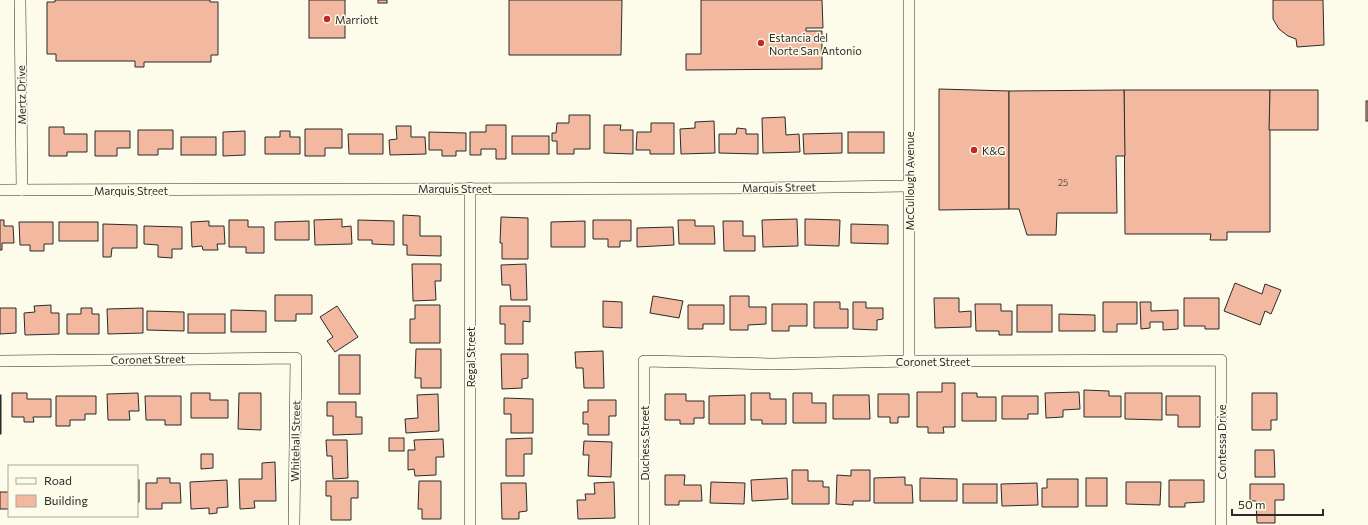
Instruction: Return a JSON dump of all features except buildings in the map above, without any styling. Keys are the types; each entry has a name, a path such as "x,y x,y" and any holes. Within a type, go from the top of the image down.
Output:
{"street":[{"name":"Mertz Drive","path":"20,0 22,190"},
{"name":"McCullough Avenue","path":"909,0 909,361"},
{"name":"Marquis Street","path":"0,190 761,188 909,186"},
{"name":"Regal Street","path":"470,188 470,525"},
{"name":"Coronet Street","path":"0,361 296,358"},
{"name":"Whitehall Street","path":"294,525 296,358"},
{"name":"Coronet Street","path":"644,361 771,364 909,361 1221,360"},
{"name":"Contessa Drive","path":"1221,360 1221,525"},
{"name":"Duchess Street","path":"644,361 644,525"}],"place":[{"name":"Marriott","path":"327,19"},
{"name":"Estancia del Norte San Antonio","path":"761,43"},
{"name":"K&G","path":"974,150"}]}
